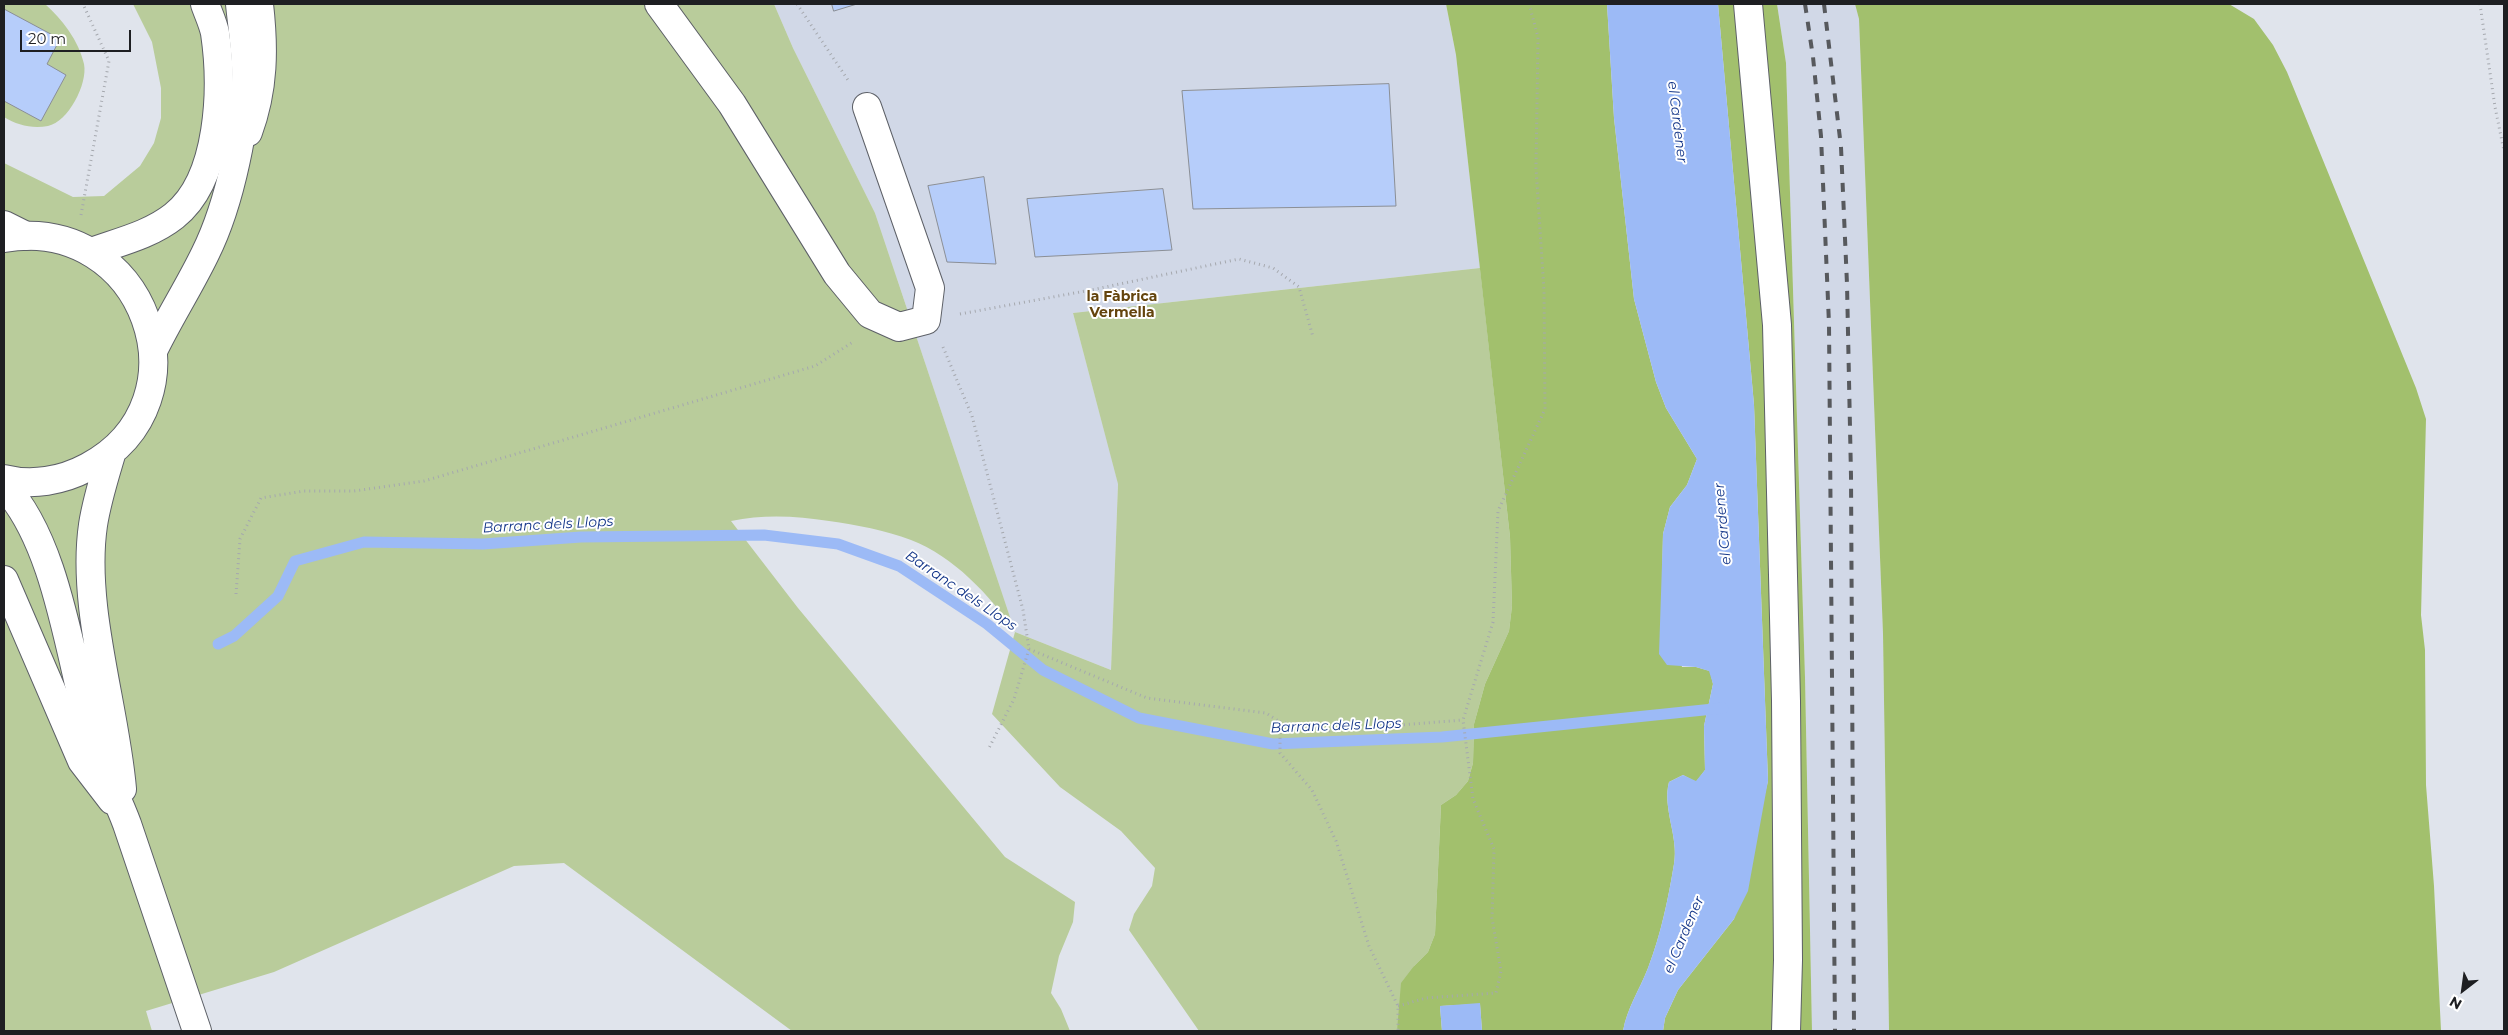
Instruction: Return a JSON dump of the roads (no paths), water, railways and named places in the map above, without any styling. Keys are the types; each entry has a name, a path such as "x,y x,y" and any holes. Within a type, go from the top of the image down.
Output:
{"main road":[{"path":"82,248 152,230 175,215 192,197 206,171 214,132 218,87 215,31 205,4"},
{"path":"153,351 205,253 227,199 234,171 243,107 246,66 240,4"},
{"path":"234,171 254,117 262,82 263,40 259,4"},
{"path":"659,4 732,104 837,274 870,314 899,327 926,320 930,288 867,107"},
{"path":"1748,4 1777,325 1786,701 1788,960 1786,1031"},
{"path":"4,479 36,482 57,479 77,473 112,451 125,438 144,406 153,370 153,351 146,317 130,286 105,261 82,248 55,238 11,233"},
{"path":"112,451 93,526 92,567 101,658 119,751 124,815"},
{"path":"4,486 14,497 31,523 51,573 92,738 124,815 197,1031"},
{"path":"4,580 82,761 124,815"}],"water":[{"name":"el Cardener","path":"1607,4 1718,4 1754,405 1768,781 1748,891 1734,919 1678,990 1665,1018 1663,1031 1623,1031 1627,1014 1648,968 1657,942 1672,877 1675,854 1667,792 1669,782 1683,775 1696,781 1705,770 1704,726 1713,684 1709,671 1696,667 1667,665 1659,654 1663,534 1670,507 1687,485 1697,459 1666,408 1656,382 1634,299 1614,118"},
{"path":"1480,1003 1482,1031 1442,1031 1440,1006"}],"waterway":[{"name":"Barranc dels Llops","path":"218,644 234,636 278,596 295,561 364,542 483,544 581,537 764,535 838,544 899,566 987,624 1043,670 1139,718 1273,744 1442,737 1723,708"}],"railway":[{"path":"1805,4 1813,57 1821,136 1829,324 1835,1031"},
{"path":"1824,4 1841,147 1847,284 1851,476 1854,1031"}],"district":[{"name":"la Fàbrica Vermella","path":"1122,306"}]}
